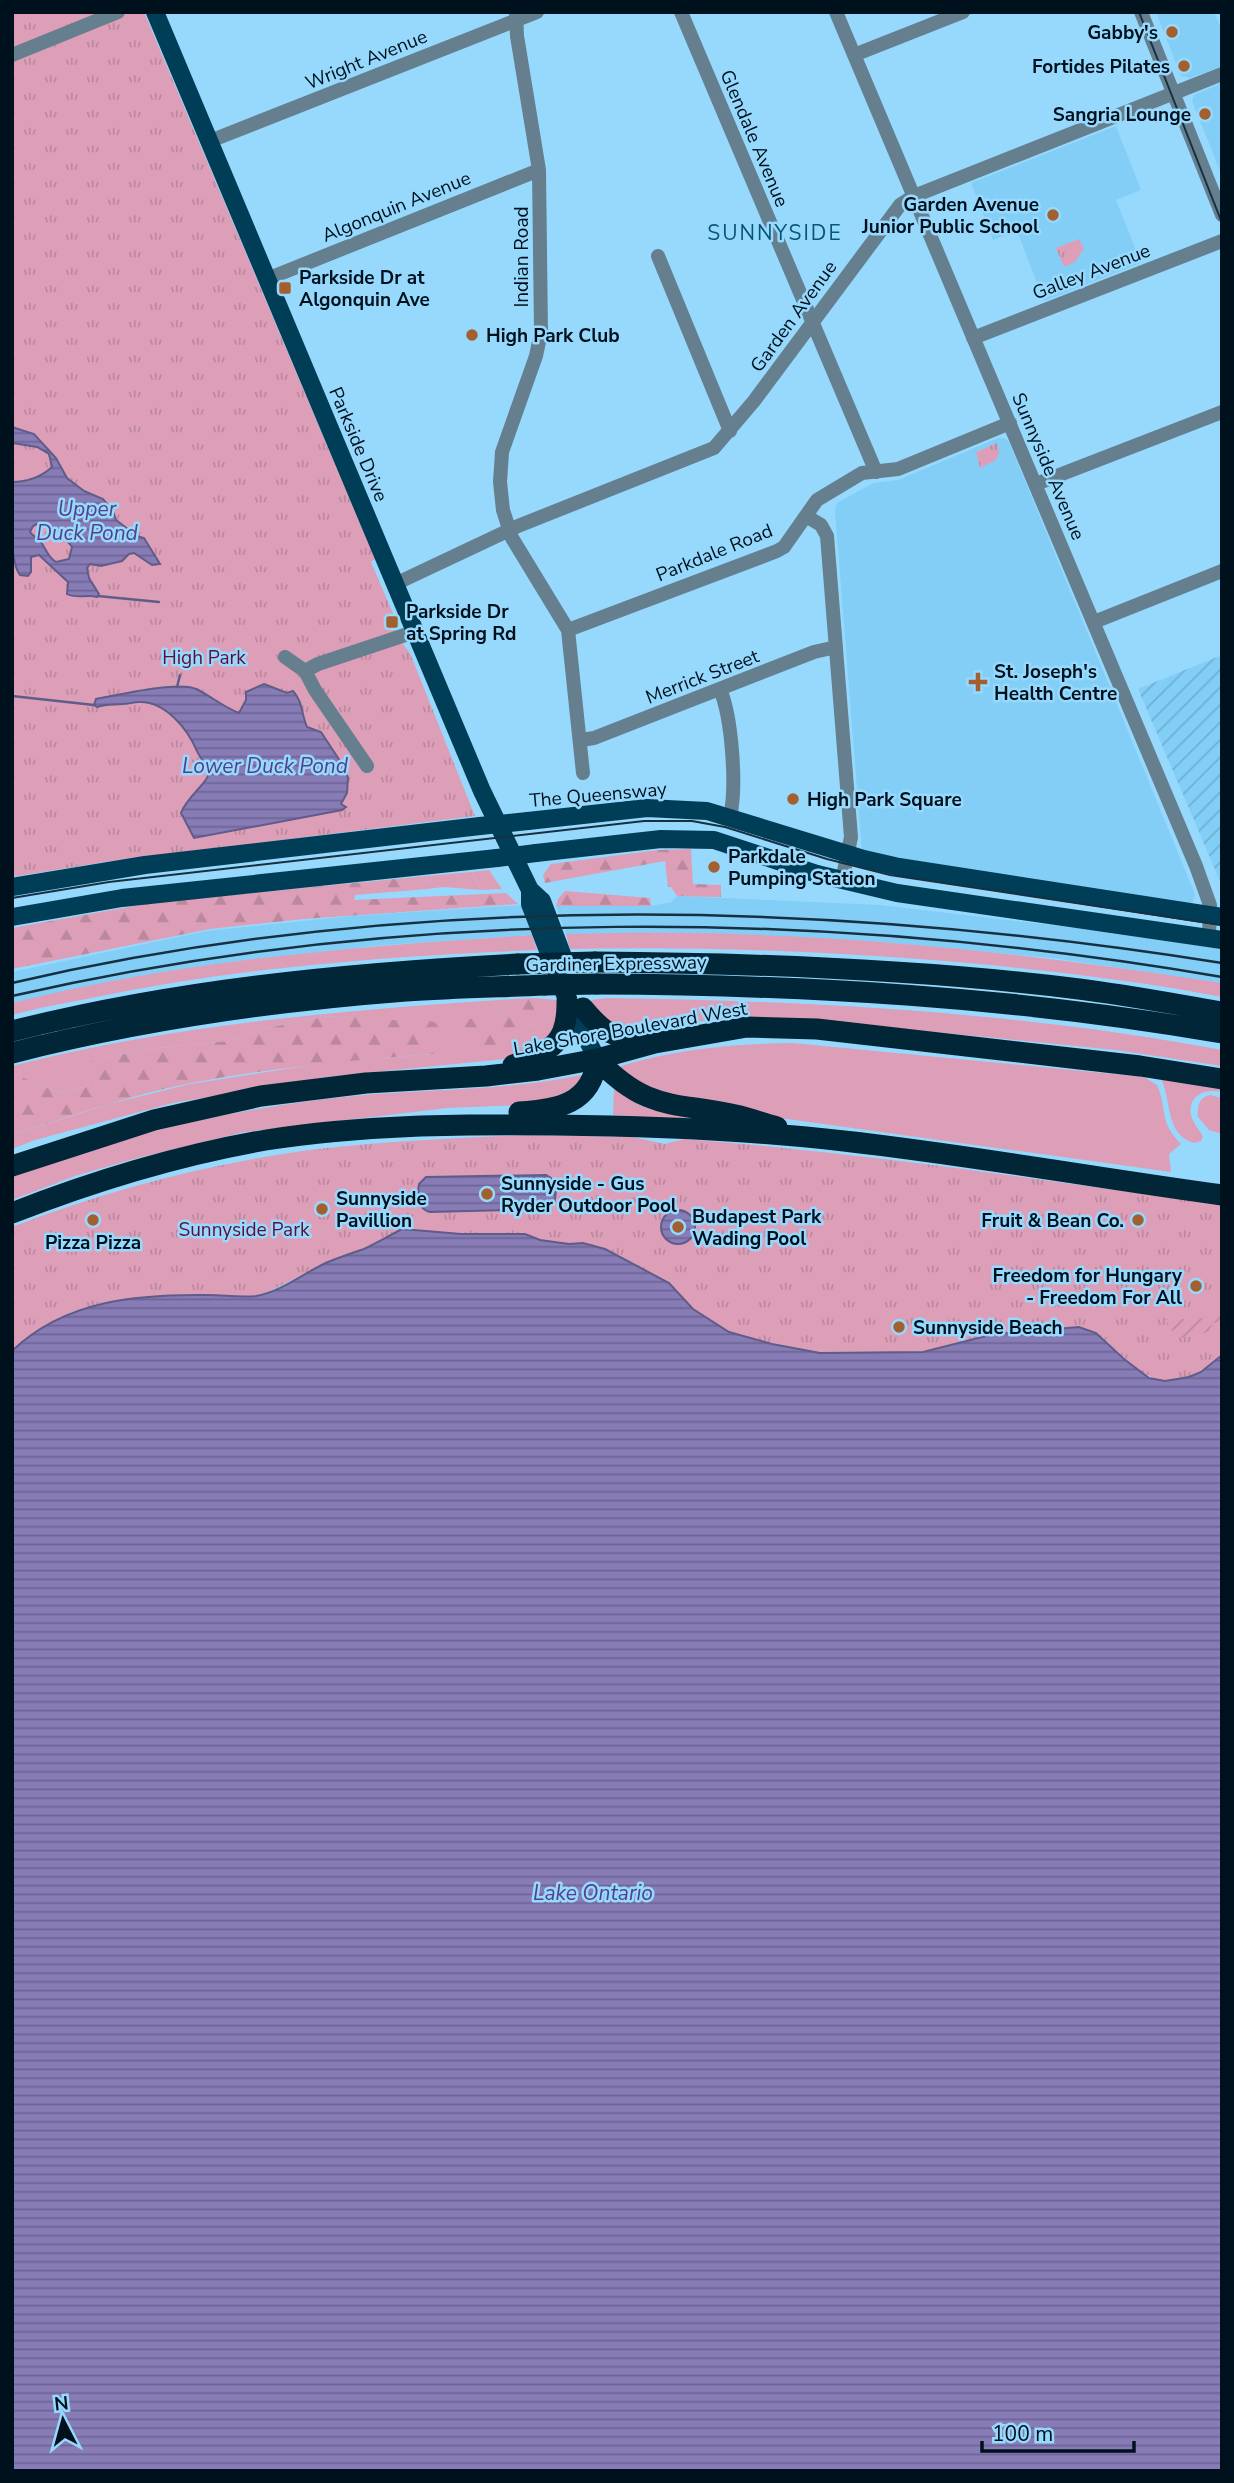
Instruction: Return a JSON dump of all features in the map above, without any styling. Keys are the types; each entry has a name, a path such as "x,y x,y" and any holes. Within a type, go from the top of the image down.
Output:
{"highway":[{"name":"Gardiner Expressway","path":"12,1031 125,1006 267,983 395,971 595,962 778,964 940,975 1081,989 1222,1012"},
{"name":"Gardiner Expressway","path":"12,1053 127,1027 272,1005 409,991 597,984 789,986 916,995 1088,1013 1222,1033"},
{"path":"486,1076 538,1056 556,1045 575,1004 603,1029 619,1038 698,1027 747,1027"},
{"name":"Lake Shore Boulevard West","path":"12,1166 154,1120 261,1096 366,1083 538,1070 597,1059 655,1043 747,1027 817,1029 1140,1066 1222,1079"},
{"path":"476,1124 519,1112 548,1110 567,1104 587,1089 595,1074 597,1059"},
{"path":"597,1059 625,1085 648,1099 687,1109 739,1116 815,1139"},
{"path":"12,1213 69,1191 131,1172 236,1146 335,1131 476,1124 657,1127 815,1139 1014,1164 1222,1195"}],"main road":[{"name":"Parkside Drive","path":"155,12 414,632 482,791 530,890 530,904 597,1059"},
{"name":"The Queensway","path":"12,887 145,865 648,808 680,808 730,817 849,855 941,875 1216,916"},
{"path":"12,917 122,898 661,839 714,840 842,881 897,893 1215,939"}],"street":[{"path":"12,55 118,12"},
{"name":"Wright Avenue","path":"210,141 516,16 537,12"},
{"name":"Glendale Avenue","path":"681,12 876,471"},
{"name":"Sunnyside Avenue","path":"836,12 1196,866 1216,916 1215,939"},
{"path":"855,55 963,12"},
{"path":"1141,12 1222,215"},
{"name":"Indian Road","path":"516,16 539,170 541,332 536,356 501,458 502,500 509,531 568,630 583,773"},
{"name":"Garden Avenue","path":"395,584 509,531 714,448 730,431 900,205 914,196 1222,74"},
{"name":"Algonquin Avenue","path":"267,279 539,170"},
{"name":"Galley Avenue","path":"974,338 1222,241"},
{"path":"658,256 730,431"},
{"path":"1036,484 1222,412"},
{"name":"Parkdale Road","path":"568,630 777,551 784,547 817,500 862,473 898,469 1010,423"},
{"path":"806,516 821,525 827,536 850,816 849,855 842,881"},
{"path":"1094,622 1222,571"},
{"path":"305,671 318,664 414,632"},
{"name":"Merrick Street","path":"581,740 594,738 814,652 836,647"},
{"path":"285,657 305,671 367,766"},
{"path":"720,689 726,705 733,774 730,817"}],"shaded area":[{"path":"1156,12 1214,12 1222,31 1222,66 1190,78 1181,76"},
{"path":"1222,83 1222,176 1192,101 1194,95"},
{"name":"Garden Avenue Junior Public School","path":"1116,126 1141,190 1116,200 1141,263 1044,301 1017,231 993,240 971,183"},
{"name":"St. Joseph's Health Centre","path":"998,438 1005,438 1009,442 1195,894 1190,904 862,852 835,511 837,503 873,483 898,480"},
{"path":"1222,655 1222,886 1138,689"},
{"path":"677,896 880,905 1119,933 1222,949 1222,983 1052,958 880,942 735,934 566,934 556,906 651,906 671,902"},
{"path":"522,905 532,935 384,945 264,958 136,977 12,1003 12,972 206,931 352,916"}],"green space":[{"name":"High Park","path":"12,12 144,12 375,559 371,562 397,623 399,636 410,653 475,816 105,862 12,877"},
{"path":"1079,239 1084,249 1075,262 1064,267 1056,248"},
{"path":"997,443 999,453 996,460 980,468 976,452"},
{"path":"691,849 693,884 721,885 721,897 677,896 671,887 668,887 665,861 545,883 543,875 551,864 658,850"},
{"path":"489,870 502,889 481,890 472,872"},
{"path":"472,872 481,890 444,887 427,889 426,876"},
{"path":"426,876 427,889 355,895 354,900 506,893 518,904 304,919 210,929 12,969 12,928 150,903"},
{"path":"565,891 650,898 651,906 556,906"},
{"path":"566,934 736,934 919,945 1040,958 1222,983 1222,997 1106,978 937,960 728,949 570,949"},
{"path":"532,935 537,950 371,960 261,971 151,987 12,1015 12,1003 76,988 205,965 401,944"},
{"path":"608,998 839,1006 1069,1026 1222,1050 1222,1066 1116,1050 815,1020 713,1019 629,1034 620,1032 592,1006 591,1000"},
{"path":"514,999 498,1016 527,1027 560,1012 551,1041 505,1059 326,1077 173,1103 35,1140 12,1149 12,1135 109,1104 190,1084 330,1062 433,1054 408,1022 328,1016 262,1029 228,1041 157,1048 92,1060 88,1086 61,1093 12,1073 12,1066 136,1039 199,1029 387,1008"},
{"path":"514,999 556,1000 560,1012 527,1027 521,1045 491,1053 467,1051 460,1020 498,1016"},
{"path":"328,1016 408,1021 419,1017 445,1026 449,1037 433,1054 312,1065 191,1083 123,1100 12,1135 12,1073 61,1093 88,1086 91,1060 157,1048 228,1041 262,1029"},
{"path":"793,1043 1144,1077 1157,1085 1166,1122 1181,1144 1169,1154 1171,1172 671,1103 619,1076 621,1066 663,1055 728,1046"},
{"path":"581,1075 586,1082 545,1104 447,1108 245,1132 75,1176 12,1200 12,1177 95,1148 180,1125 309,1101 496,1087"},
{"path":"1161,1079 1222,1089 1222,1092 1199,1094 1192,1102 1191,1115 1203,1136 1201,1141 1194,1143 1178,1133"},
{"path":"614,1087 641,1106 685,1117 686,1120 613,1115"},
{"path":"1210,1095 1222,1098 1222,1134 1209,1130 1198,1117 1200,1103"},
{"name":"Sunnyside Park","path":"526,1135 632,1137 665,1144 684,1139 751,1145 953,1168 1222,1205 1222,1355 1183,1379 1168,1381 1141,1371 1096,1333 994,1334 938,1350 902,1354 820,1353 729,1332 693,1309 669,1283 605,1249 583,1243 540,1240 525,1234 461,1234 402,1229 264,1294 241,1297 151,1296 101,1303 74,1311 23,1341 12,1351 12,1227 124,1189 240,1161 344,1146"},
{"path":"1222,1315 1222,1321 1213,1323 1208,1332 1181,1338 1175,1335 1165,1319 1196,1319"}],"water":[{"name":"Upper Duck Pond","path":"12,427 34,434 56,458 67,478 84,491 103,499 113,511 116,520 137,536 144,538 160,564 152,565 134,553 122,561 101,566 90,564 87,568 89,578 99,594 97,597 67,594 68,582 39,555 31,557 31,572 28,576 20,575 12,545 12,482 34,478 52,467 49,454 37,447 12,443","holes":["43,521 62,535 72,547 69,559 56,562 30,532 33,526"]},
{"name":"Lower Duck Pond","path":"264,684 287,693 293,691 307,727 321,732 344,767 348,778 347,793 341,804 346,807 342,810 194,838 181,813 207,778 208,771 182,726 167,712 149,703 97,707 94,705 96,699 162,688 187,687 196,689 239,713 246,700 246,692"},
{"name":"Sunnyside - Gus Ryder Outdoor Pool","path":"546,1175 554,1183 556,1191 554,1203 547,1209 430,1212 423,1208 419,1201 419,1184 426,1177"},
{"name":"Budapest Park Wading Pool","path":"678,1210 690,1215 695,1227 690,1239 678,1244 666,1239 661,1227 666,1215"},
{"name":"Lake Ontario","path":"402,1229 461,1234 525,1234 540,1240 583,1243 605,1249 669,1283 693,1309 729,1332 820,1353 923,1352 994,1334 1079,1327 1096,1333 1149,1378 1165,1381 1189,1377 1201,1372 1222,1355 1222,2471 12,2471 12,1351 55,1321 104,1304 155,1296 244,1297 265,1294"}],"waterway":[{"path":"98,596 159,602"},
{"path":"177,687 180,675"},
{"path":"12,696 94,705"}],"tram line":[{"path":"1139,12 1222,223"},
{"path":"12,898 109,882 644,821 692,821 725,827 827,859 890,875 1222,925"}],"railway":[{"path":"12,983 161,953 312,932 463,920 616,915 768,917 921,927 1072,942 1222,963"},
{"path":"12,996 161,966 312,945 463,932 616,927 768,929 921,938 1072,955 1222,977"}],"place":[{"name":"Gabby's","path":"1172,32"},
{"name":"Fortides Pilates","path":"1184,66"},
{"name":"Sangria Lounge","path":"1205,114"},
{"name":"Garden Avenue Junior Public School","path":"1053,215"},
{"name":"Parkside Dr at Algonquin Ave","path":"285,288"},
{"name":"High Park Club","path":"472,335"},
{"name":"Parkside Dr at Spring Rd","path":"392,622"},
{"name":"St. Joseph's Health Centre","path":"978,682"},
{"name":"High Park Square","path":"793,799"},
{"name":"Parkdale Pumping Station","path":"714,867"},
{"name":"Sunnyside - Gus Ryder Outdoor Pool","path":"487,1194"},
{"name":"Sunnyside Pavillion","path":"322,1209"},
{"name":"Pizza Pizza","path":"93,1220"},
{"name":"Fruit & Bean Co.","path":"1138,1220"},
{"name":"Budapest Park Wading Pool","path":"678,1227"},
{"name":"Freedom for Hungary - Freedom For All","path":"1196,1286"},
{"name":"Sunnyside Beach","path":"899,1327"}],"district":[{"name":"SUNNYSIDE","path":"775,233"}]}
